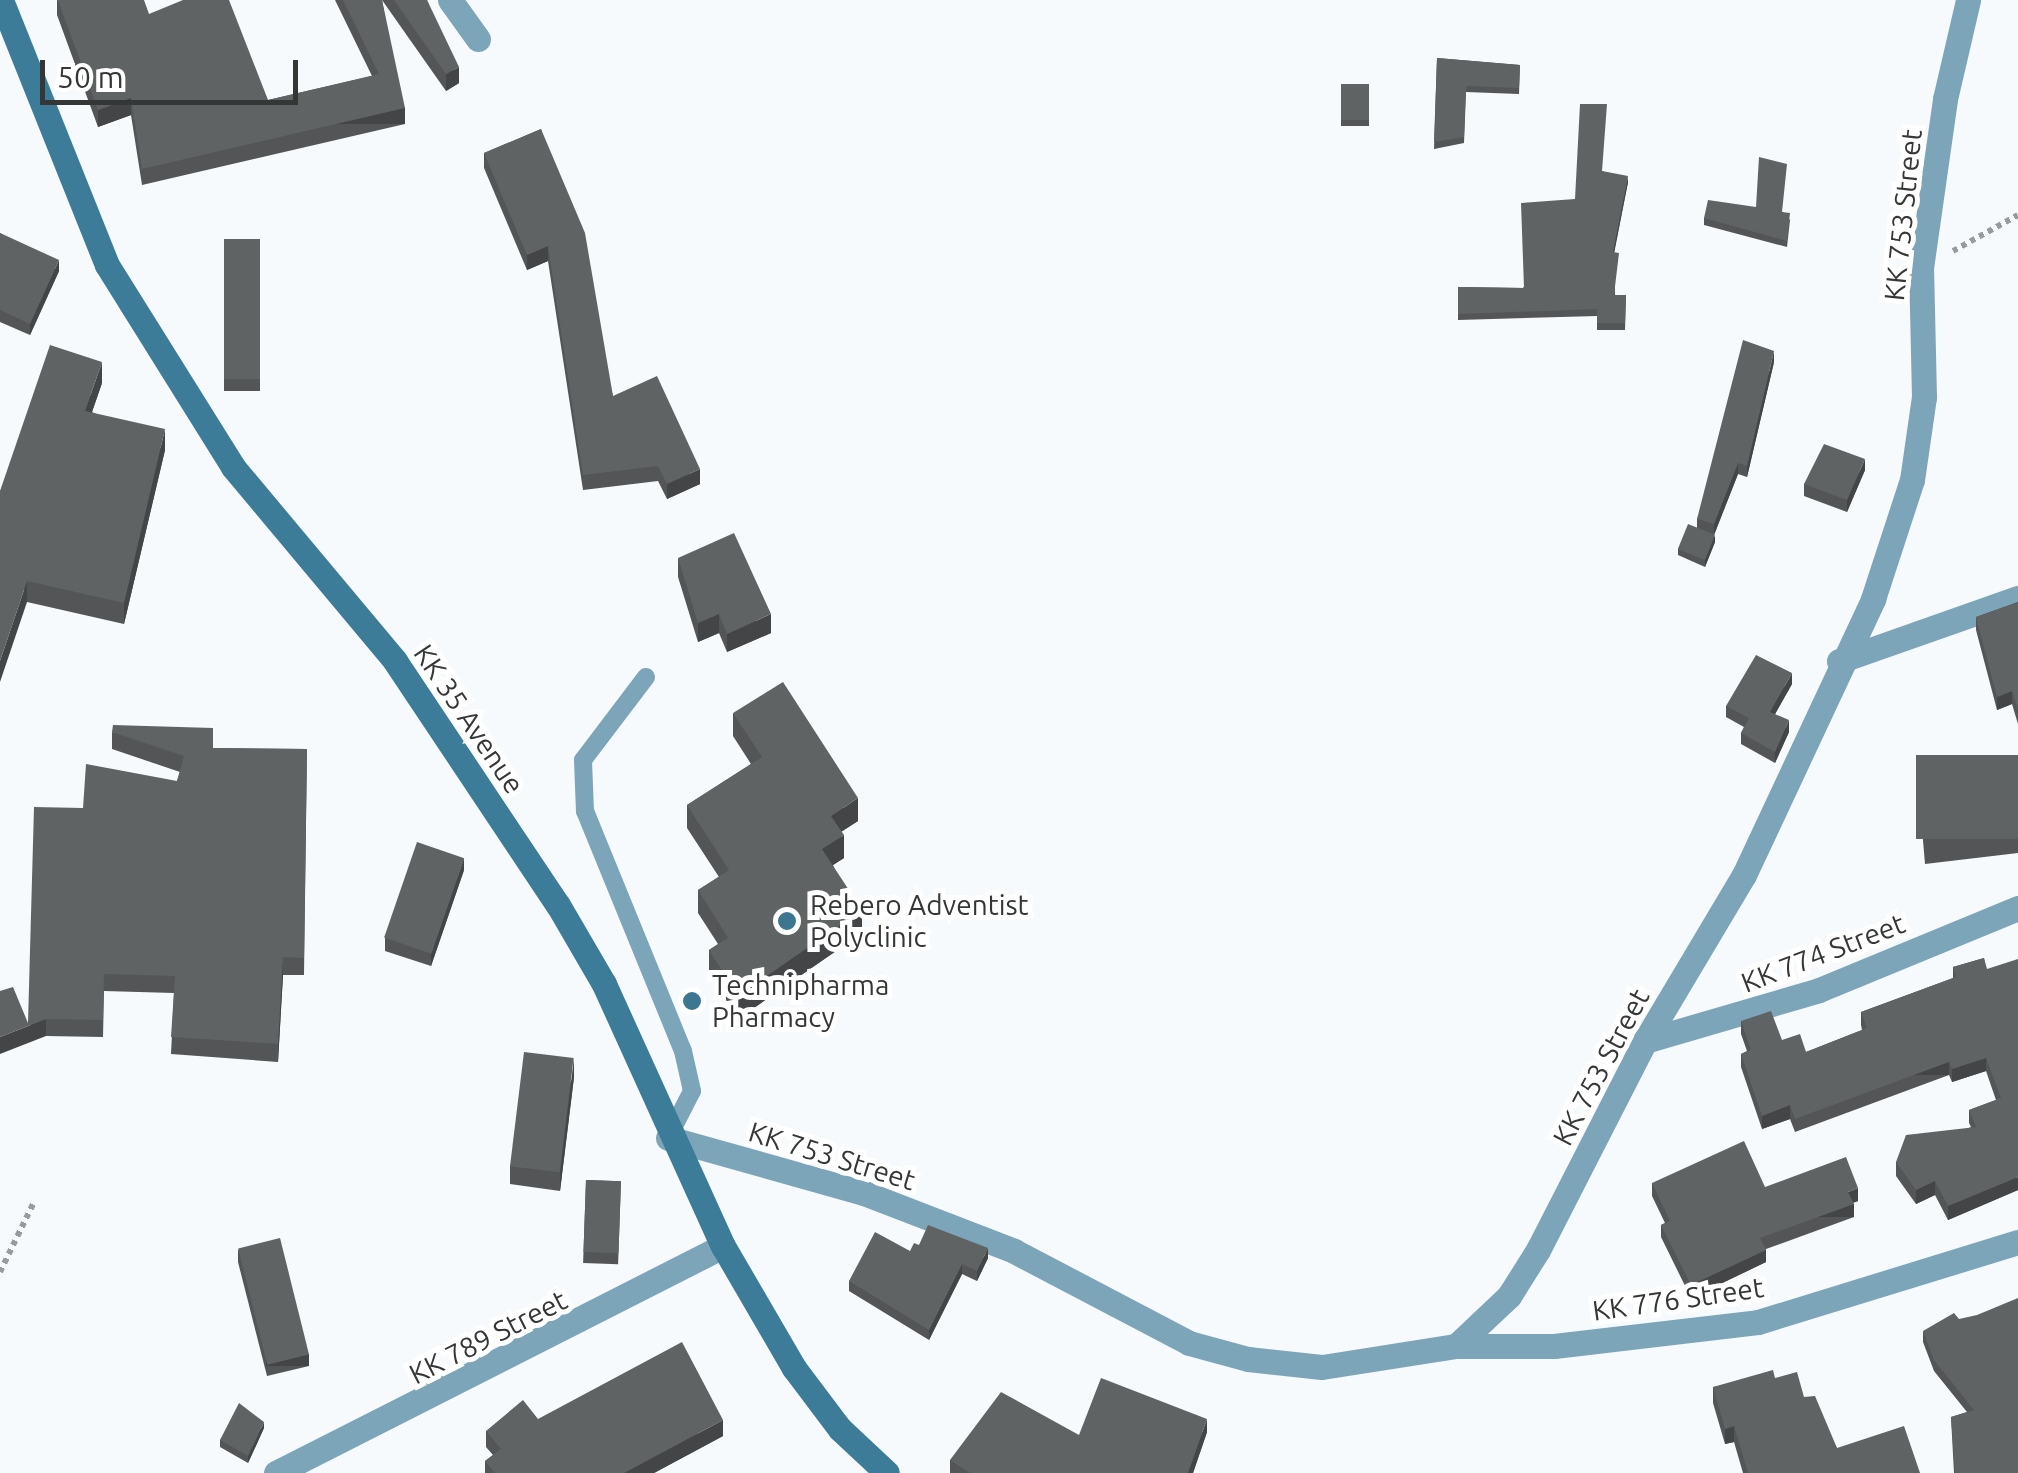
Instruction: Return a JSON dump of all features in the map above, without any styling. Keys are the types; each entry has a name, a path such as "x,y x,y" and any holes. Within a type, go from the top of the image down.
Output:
{"main road":[{"name":"KK 35 Avenue","path":"1,0 107,264 234,467 395,661 558,905 604,984 668,1138 723,1246 794,1368 840,1429 888,1473"}],"street":[{"path":"450,0 478,39"},
{"name":"KK 753 Street","path":"668,1138 864,1193 1014,1251 1189,1343 1248,1359 1322,1367 1456,1346 1510,1296 1538,1250 1646,1041 1744,875 1839,662 1872,599 1912,480 1924,397 1921,268 1946,98 1968,0"},
{"path":"1839,662 2018,598"},
{"name":"KK 774 Street","path":"1646,1041 1819,990 2018,908"},
{"name":"KK 776 Street","path":"1456,1346 1554,1346 1758,1322 2018,1242"},
{"name":"KK 789 Street","path":"276,1473 723,1246"}],"lane":[{"path":"646,677 583,760 584,812 683,1052 692,1091 668,1138"}],"path":[{"path":"1921,268 2018,215"},
{"path":"0,1272 34,1202"}],"building":[{"path":"58,0 144,0 149,14 183,0 229,0 268,100 379,74 343,0 382,0 405,108 142,169 131,98 98,110"},
{"path":"394,0 427,0 459,67 446,74"},
{"path":"1437,58 1520,65 1519,88 1466,86 1464,137 1434,142"},
{"path":"1341,84 1369,84 1369,120 1341,120"},
{"path":"1580,104 1607,104 1602,171 1628,176 1613,252 1619,253 1614,295 1626,295 1625,323 1597,323 1597,309 1458,314 1458,287 1524,288 1521,203 1575,199"},
{"path":"541,129 585,233 613,396 657,376 700,469 667,484 658,466 583,475 548,246 527,255 484,153"},
{"path":"1759,157 1787,164 1782,212 1790,213 1787,241 1704,218 1708,200 1756,207"},
{"path":"0,233 59,260 30,324 0,310"},
{"path":"224,239 260,239 260,379 224,379"},
{"path":"1743,340 1774,351 1747,466 1738,463 1714,524 1697,519"},
{"path":"50,345 102,362 85,411 165,429 124,603 27,581 0,661 0,491"},
{"path":"1824,444 1865,459 1847,500 1804,484"},
{"path":"1688,524 1715,535 1705,560 1678,549"},
{"path":"734,533 771,614 727,634 719,614 698,623 678,558"},
{"path":"2018,602 2018,710 2012,691 1997,697 1976,617"},
{"path":"1756,655 1792,673 1770,712 1789,720 1775,752 1741,733 1749,718 1726,706"},
{"path":"783,682 858,798 831,816 844,835 822,849 862,910 738,996 709,950 728,938 698,890 729,870 687,805 762,757 733,713"},
{"path":"113,725 213,728 213,748 307,749 304,958 283,957 278,1044 171,1037 175,976 104,974 103,1020 46,1019 0,1037 0,991 13,987 28,1023 34,807 83,808 86,764 177,781 184,756 112,732"},
{"path":"1916,755 2018,755 2018,839 1916,839"},
{"path":"417,842 464,858 431,954 384,937"},
{"path":"1984,958 1987,969 2018,959 2018,1177 1948,1206 1935,1181 1916,1190 1896,1162 1906,1135 1976,1127 1969,1110 2001,1098 1986,1058 1952,1069 1949,1062 1795,1119 1790,1105 1762,1116 1741,1054 1751,1050 1741,1021 1771,1011 1782,1040 1800,1034 1806,1052 1867,1028 1861,1012 1956,977 1953,967"},
{"path":"524,1052 574,1058 560,1172 510,1166"},
{"path":"1744,1141 1765,1187 1846,1157 1858,1188 1848,1192 1854,1204 1760,1238 1766,1250 1691,1285 1661,1225 1670,1221 1652,1183"},
{"path":"586,1180 621,1181 618,1253 583,1252"},
{"path":"928,1225 988,1248 977,1271 962,1264 929,1330 849,1281 875,1232 910,1251 914,1243 919,1245"},
{"path":"280,1238 309,1354 267,1365 238,1248"},
{"path":"2018,1298 2018,1473 1955,1473 1951,1417 1974,1410 1934,1360 1923,1331 1954,1313 1959,1319 1977,1315"},
{"path":"682,1342 723,1420 624,1473 495,1473 485,1461 501,1449 486,1431 523,1400 538,1419"},
{"path":"1773,1370 1775,1378 1797,1372 1804,1397 1815,1396 1837,1448 1904,1426 1920,1473 1748,1473 1734,1426 1725,1429 1713,1387"},
{"path":"1101,1378 1207,1419 1188,1473 970,1473 950,1460 1001,1392 1079,1435"},
{"path":"239,1403 264,1422 248,1456 220,1440"}],"place":[{"name":"Rebero Adventist Polyclinic","path":"787,921"},
{"name":"Technipharma Pharmacy","path":"692,1001"}]}
